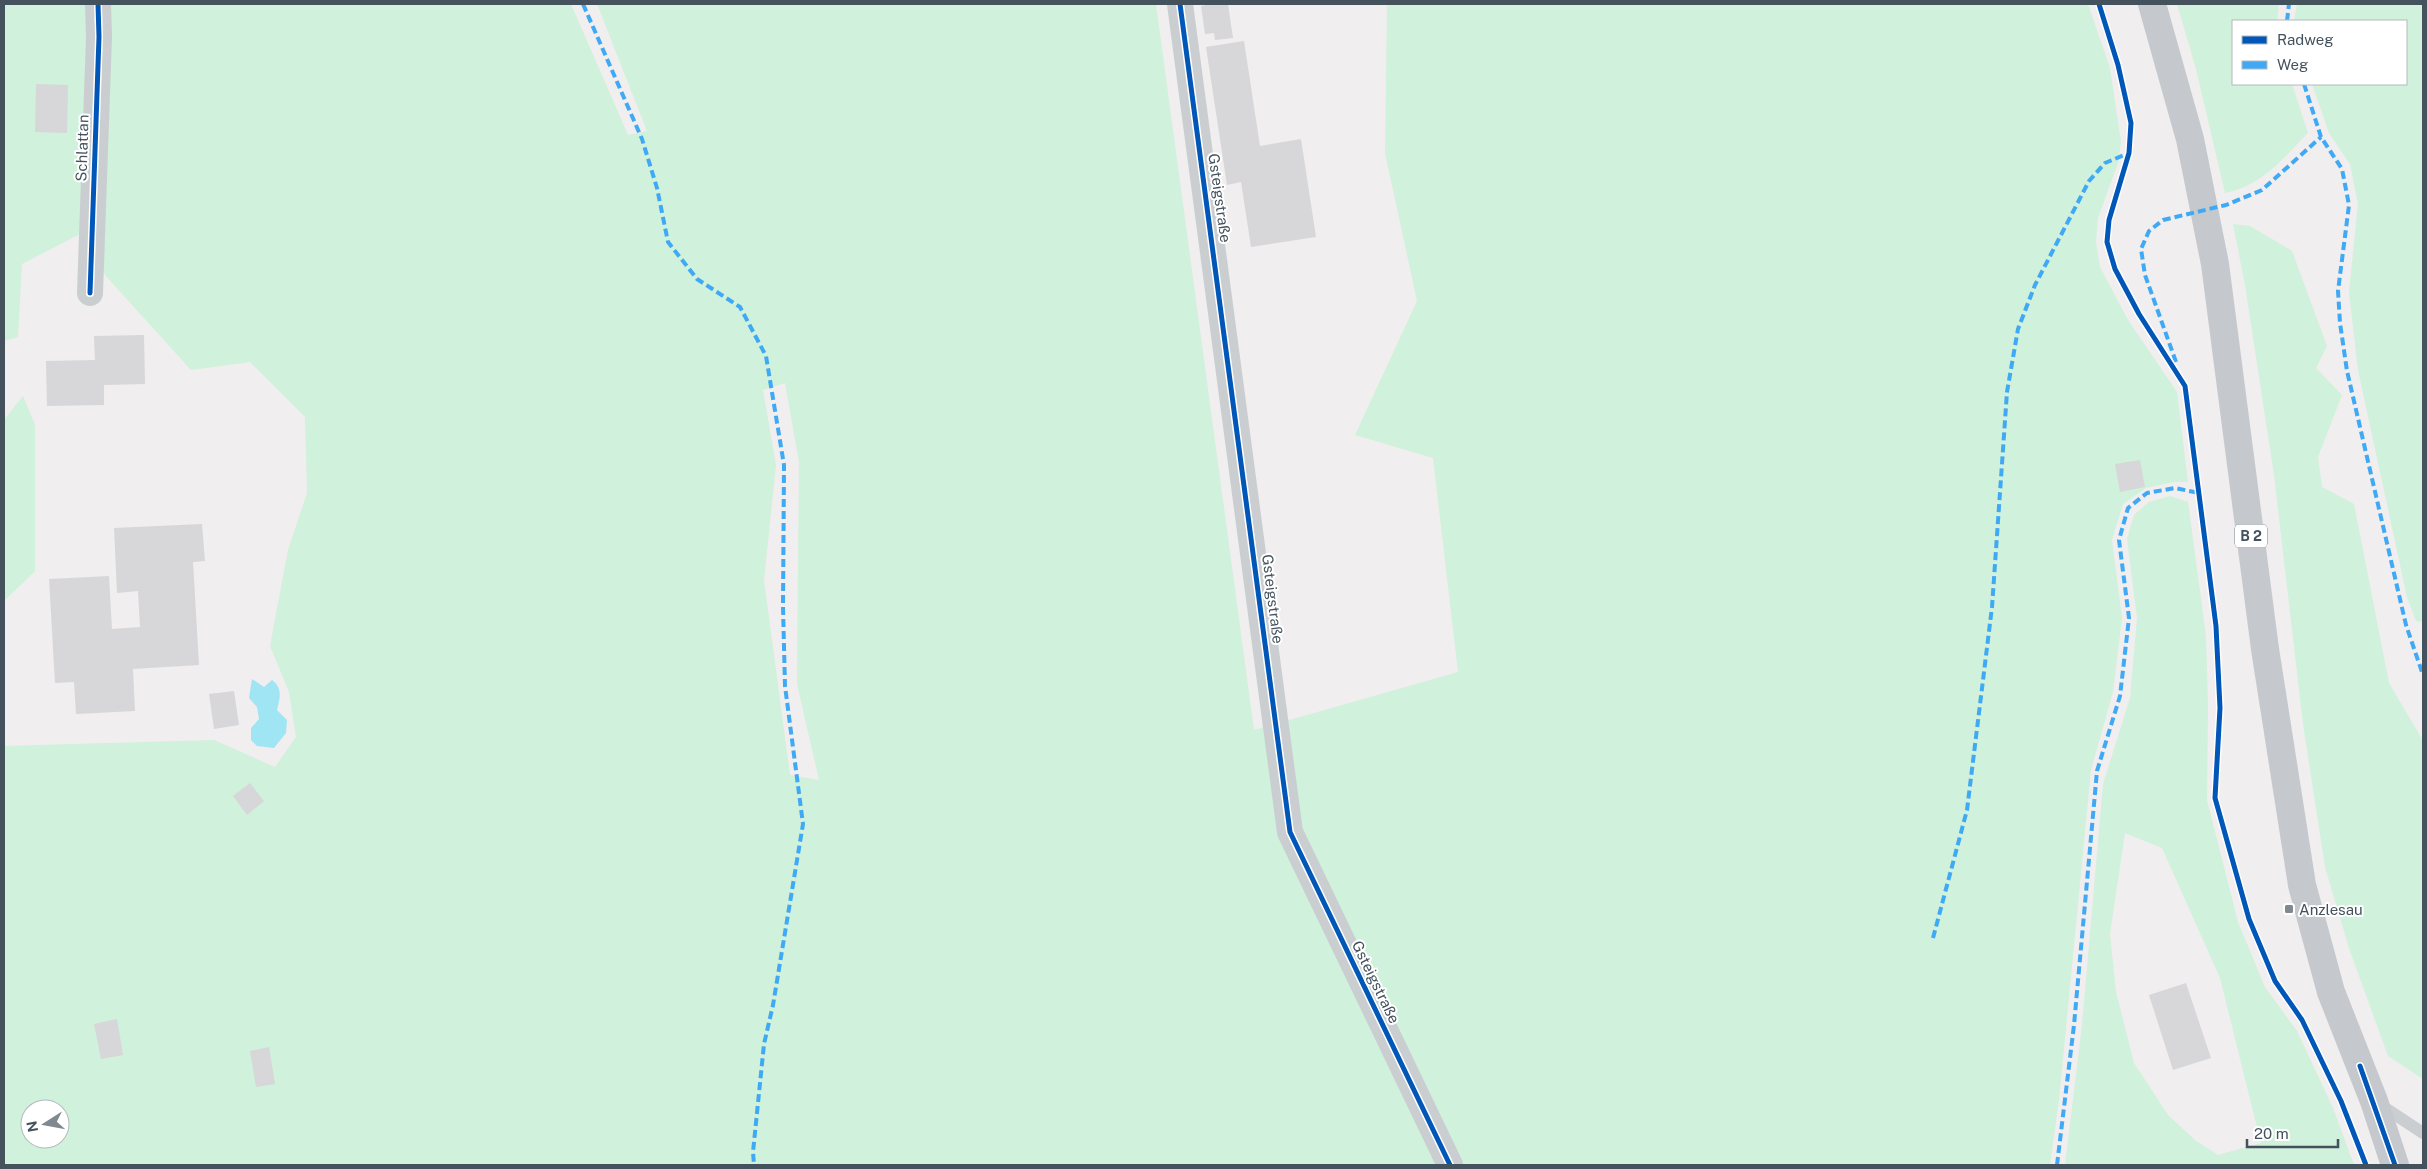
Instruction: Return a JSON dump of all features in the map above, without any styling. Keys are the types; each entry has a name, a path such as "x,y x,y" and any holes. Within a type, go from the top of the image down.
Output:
{"main road":[{"name":"B 2","path":"2152,4 2190,139 2215,264 2266,649 2302,885 2331,992 2374,1101 2395,1165"}],"street":[{"name":"Schlattan","path":"90,293 99,47 98,4"},
{"name":"Gsteigstraße","path":"1180,4 1290,832 1450,1165"}],"lane":[{"path":"2374,1101 2423,1133"}],"green space":[{"path":"4,4 88,4 80,234 22,264 18,337 4,341"},
{"path":"106,4 571,4 628,135 647,131 597,4 1156,4 1254,730 1458,672 1433,458 1355,435 1417,301 1385,153 1387,4 2088,4 2110,68 2121,142 2118,163 2098,218 2096,242 2100,267 2128,320 2177,392 2188,482 2174,482 2146,488 2123,504 2112,540 2122,618 2113,692 2091,770 2059,1100 2050,1165 4,1165 4,746 214,740 275,767 296,737 289,692 270,646 288,550 307,493 305,417 250,362 191,370 105,275 101,267","holes":["785,383 799,462 797,684 819,780 790,775 764,580 776,465 763,390"]},
{"path":"2177,4 2279,4 2277,20 2232,20 2232,85 2292,85 2308,133 2271,170 2250,184 2225,193 2196,69"},
{"path":"2297,4 2423,4 2423,622 2416,621 2407,597 2358,370 2349,292 2358,204 2350,164 2329,133 2312,85 2407,85 2407,20 2294,20"},
{"path":"2233,224 2250,226 2292,251 2327,346 2316,368 2342,395 2318,457 2322,487 2354,504 2389,683 2423,741 2423,1079 2388,1056 2349,948 2325,867 2303,724 2274,475 2245,285"},
{"path":"23,396 35,425 35,571 4,601 4,420"},
{"path":"2170,496 2188,502 2206,636 2208,706 2207,800 2238,922 2265,987 2297,1031 2333,1108 2354,1165 2065,1165 2082,1025 2103,784 2130,698 2137,618 2127,539 2134,515 2149,502","holes":["2125,833 2162,848 2220,978 2261,1143 2218,1155 2196,1141 2168,1115 2134,1063 2116,992 2110,934"]}],"water":[{"path":"252,679 264,687 272,680 278,686 280,697 277,710 287,720 286,733 274,748 257,746 251,740 251,728 259,719 257,707 249,698"}],"building":[{"path":"1228,4 1233,38 1215,40 1214,33 1205,34 1201,6"},
{"path":"1244,41 1260,146 1301,139 1316,237 1251,247 1241,182 1227,185 1206,47"},
{"path":"36,84 68,85 67,133 35,132"},
{"path":"144,335 145,384 104,385 104,405 47,406 46,361 95,360 94,336"},
{"path":"2140,460 2145,487 2120,492 2115,464"},
{"path":"202,524 205,561 193,562 199,665 133,669 135,711 76,714 74,682 55,683 49,579 109,576 112,629 140,627 138,591 117,593 114,528"},
{"path":"234,691 239,725 214,729 209,694"},
{"path":"250,783 264,801 247,815 233,796"},
{"path":"2186,983 2211,1058 2173,1070 2149,995"},
{"path":"117,1019 123,1055 101,1059 94,1024"},
{"path":"269,1047 275,1084 256,1087 250,1051"}],"marked path":[{"path":"583,4 642,139 657,188 668,242 697,279 740,307 766,356 784,465 783,607 785,686 803,824 773,1005 764,1044 753,1152 754,1165"},
{"path":"2287,20 2289,4"},
{"path":"2304,85 2321,137 2342,169 2349,205 2338,291 2340,323 2347,371 2406,625 2423,675"},
{"path":"2176,362 2145,275 2141,249 2149,231 2163,220 2226,205 2262,190 2321,137"},
{"path":"1933,938 1967,810 1992,607 2007,392 2018,329 2035,285 2089,181 2105,163 2129,153"},
{"path":"2057,1165 2074,1025 2097,771 2120,696 2129,618 2119,540 2128,508 2147,493 2175,488 2199,493"}],"cycle path":[{"path":"90,293 99,37 98,4"},
{"path":"1180,4 1290,832 1450,1165"},
{"path":"2099,4 2118,65 2131,123 2129,153 2109,220 2107,242 2115,269 2139,314 2185,386 2216,626 2220,708 2215,798 2249,919 2275,981 2302,1020 2341,1101 2366,1165"},
{"path":"2360,1066 2395,1165"}],"place":[{"name":"Anzlesau","path":"2289,909"}]}
